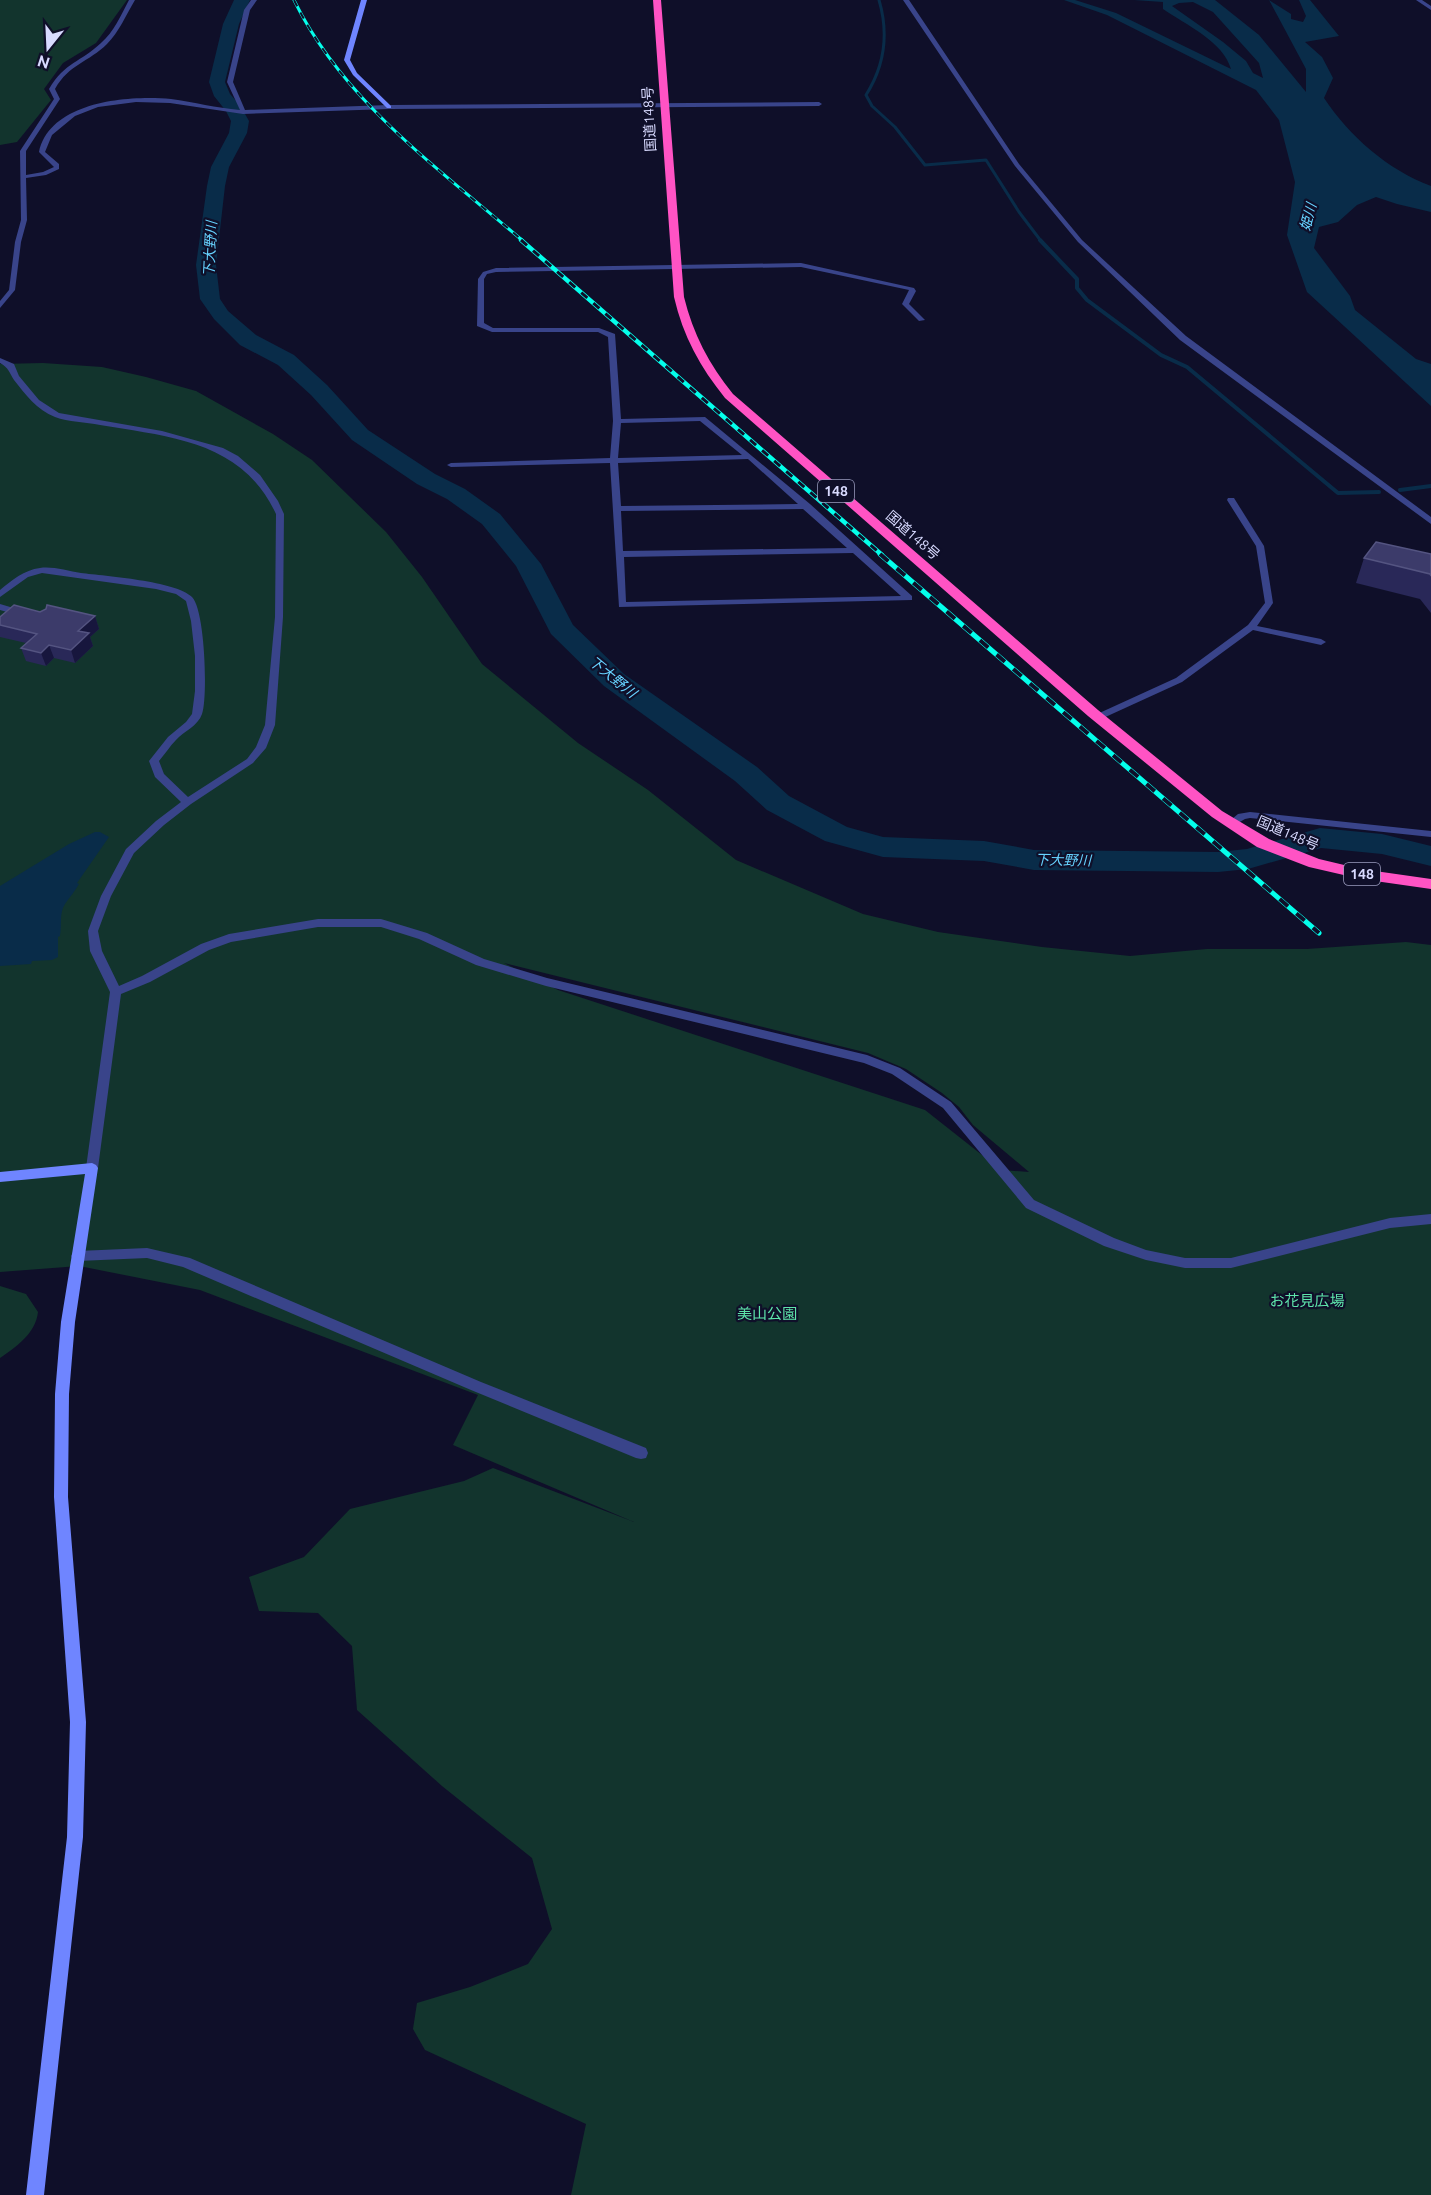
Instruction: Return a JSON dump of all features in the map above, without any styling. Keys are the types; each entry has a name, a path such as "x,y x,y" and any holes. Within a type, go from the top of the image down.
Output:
{"highway":[{"name":"国道148号","path":"657,0 675,267 683,321 690,340 712,376 729,396 1098,717 1231,824 1263,843 1295,856 1361,874 1431,884"}],"street":[{"path":"0,306 12,290 24,220 23,151 57,99 52,89 58,78 67,67 105,43 132,0"},
{"path":"243,112 242,105 232,93 230,82 247,10 254,0"},
{"path":"364,0 346,60 355,74 389,107"},
{"path":"906,0 1017,165 1080,241 1183,338 1431,521"},
{"path":"1419,0 1431,8"},
{"path":"23,177 44,174 57,168 57,165 42,152 42,148 52,131 70,116 87,108 167,100 221,111 243,112 389,107 819,105"},
{"path":"617,421 702,419 807,506 909,598 621,605 614,460 617,421 612,336 599,330 492,330 480,324 481,279 485,273 496,270 675,267 709,264 801,265 912,289 905,304 921,320"},
{"path":"0,360 11,366 16,377 36,402 57,415 162,433 220,450 235,458 257,477 280,514 281,575 270,725 261,748 250,760 188,802 130,851 106,896 93,931 96,951 116,992 68,1322 62,1394 61,1486 78,1722 75,1837 35,2195"},
{"path":"451,465 750,457"},
{"path":"1098,717 1179,680 1251,627 1269,603 1260,546 1231,500"},
{"path":"618,509 807,506"},
{"path":"620,554 856,550"},
{"path":"0,594 20,578 33,571 42,570 156,586 172,590 188,598 197,626 200,697 197,716 171,739 154,761 159,775 188,802"},
{"path":"0,607 34,616"},
{"path":"1251,627 1321,642"},
{"path":"1231,824 1242,816 1250,815 1431,834"},
{"path":"116,992 147,979 205,947 229,939 318,922 381,923 423,936 480,962 546,982 867,1059 896,1071 947,1105 1030,1204 1109,1242 1146,1255 1185,1263 1231,1263 1390,1224 1431,1219"},
{"path":"0,1177 92,1168"},
{"path":"78,1256 147,1253 185,1262 640,1453"}],"green space":[{"path":"0,0 127,0 96,43 63,63 44,89 51,100 17,142 0,145"},
{"path":"43,363 102,367 146,377 196,391 273,434 312,460 386,532 422,577 482,664 578,743 648,790 736,860 863,914 938,932 1042,947 1130,956 1207,949 1307,949 1406,942 1431,945 1431,2195 571,2195 586,2124 425,2050 413,2029 417,2003 470,1987 528,1964 552,1929 532,1858 442,1786 357,1710 352,1646 318,1613 259,1611 249,1577 304,1557 350,1509 464,1481 493,1468 634,1522 453,1445 478,1395 200,1290 79,1266 0,1272 0,364","holes":["504,963 868,1053 906,1069 942,1093 959,1107 973,1125 1029,1172 1001,1170 925,1110 558,990"]},
{"path":"0,1286 26,1294 38,1312 29,1333 19,1344 0,1358"}],"water":[{"name":"姫川","path":"1064,0 1075,0 1116,13 1231,69 1227,59 1212,42 1163,9 1163,2 1134,0 1215,0 1259,35 1306,92 1306,69 1269,0 1291,14 1291,19 1303,22 1306,16 1299,0 1310,0 1339,36 1305,42 1322,57 1333,78 1324,98 1345,126 1371,150 1400,171 1431,186 1431,212 1376,197 1357,205 1338,222 1319,227 1314,248 1350,296 1355,310 1416,359 1431,364 1431,406 1307,292 1287,235 1295,182 1279,120 1256,90 1107,15","holes":["1193,2 1213,12 1259,63 1263,78 1253,73 1246,61 1223,42 1172,6"]},
{"path":"95,832 109,837 77,883 79,884 63,908 60,936 58,937 58,957 52,960 32,961 31,964 0,966 0,886 69,844"}],"building":[{"path":"1376,542 1431,554 1431,576 1364,558"},
{"path":"14,605 40,612 46,609 47,605 95,616 78,631 89,633 71,650 49,645 41,653 21,648 37,634 0,625 0,617"}],"waterway":[{"name":"下大野川","path":"242,0 231,24 217,82 222,96 234,109 240,121 238,133 220,167 216,186 206,265 210,299 221,315 248,340 286,360 319,390 360,435 426,479 456,494 491,519 528,564 561,628 578,647 614,680 746,774 778,803 836,834 883,847 984,851 1034,860 1218,862 1248,859 1320,838 1382,844 1431,856"},
{"path":"879,0 884,37 881,61 866,95 872,106 895,127 925,165 986,160 1019,212 1041,241"},
{"path":"1040,240 1077,279 1077,288 1087,300 1161,355 1187,367 1338,493 1379,492"},
{"path":"1400,490 1431,486"}],"railway":[{"path":"294,0 314,36 366,102 427,160 523,241"},
{"path":"521,240 882,555"},
{"path":"880,554 1319,933"}],"park label":[{"name":"お花見広場","path":"1307,1301"},
{"name":"美山公園","path":"767,1314"}]}
